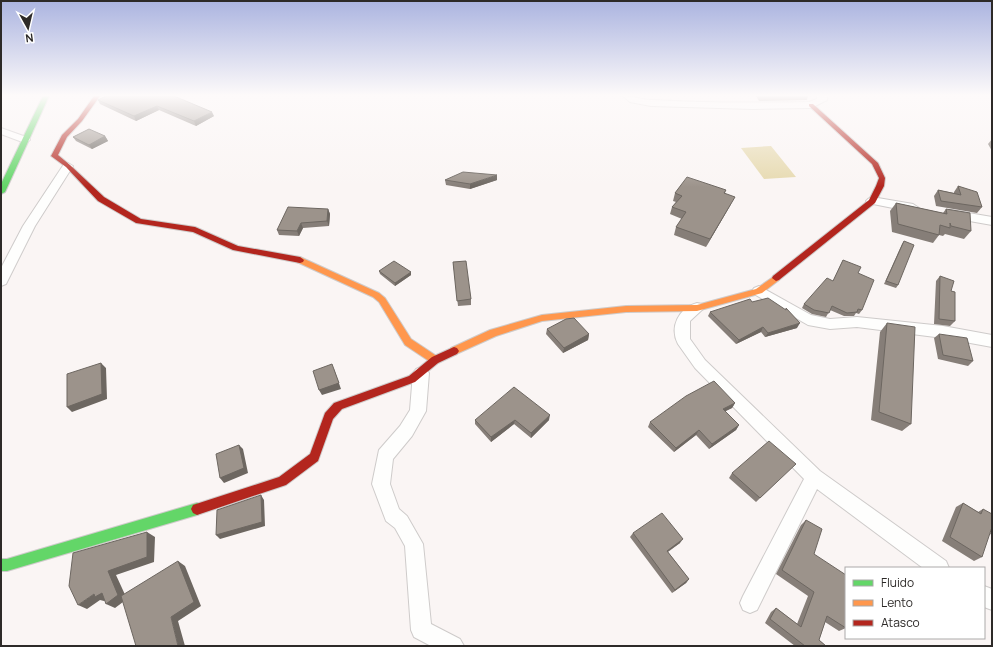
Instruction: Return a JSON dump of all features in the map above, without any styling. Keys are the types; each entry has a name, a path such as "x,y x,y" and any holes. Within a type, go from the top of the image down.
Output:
{"main road":[{"path":"1,192 32,126"},
{"path":"74,126 64,136 54,156 68,166 101,199 140,221 194,230 236,248 296,258 376,295 382,300 408,342 434,360"},
{"path":"1,565 7,565 166,519 282,480 314,456 328,416 338,406 412,380 434,360 492,333 542,318 626,309 697,308 759,291 872,201 883,181 883,172 876,163 835,126"}],"street":[{"path":"1,131 25,140"},
{"path":"1,281 30,226 68,166"},
{"path":"872,201 924,210"},
{"path":"939,212 992,221"},
{"path":"759,291 808,320 830,324 857,322 927,330 992,341"},
{"path":"697,308 683,319 683,340 700,364 814,477 938,567"},
{"path":"421,373 418,411 406,430 385,456 381,484 392,515 401,522 414,544 421,630 453,646"},
{"path":"750,603 814,477"}],"shaded area":[{"path":"771,146 796,177 764,179 741,148"}],"building":[{"path":"89,129 105,136 89,145 73,137"},
{"path":"463,172 497,175 470,184 445,180"},
{"path":"687,177 726,190 724,193 735,197 710,239 676,227 686,212 672,207 682,196 675,193"},
{"path":"958,186 977,192 982,207 941,201 938,190 961,195"},
{"path":"896,203 947,214 946,209 970,213 971,231 951,226 950,223 950,228 940,225 939,235 898,224"},
{"path":"288,207 328,209 327,221 301,223 297,231 277,230"},
{"path":"904,241 914,245 898,285 886,281"},
{"path":"843,260 861,267 858,273 874,280 862,310 858,309 857,312 847,313 832,306 829,313 814,310 804,304 827,278 833,281"},
{"path":"394,261 411,272 395,283 379,271"},
{"path":"466,261 471,299 457,301 453,262"},
{"path":"940,276 954,281 951,291 955,292 955,321 939,319"},
{"path":"768,298 786,310 786,308 800,323 768,333 763,327 739,340 710,312 750,299 752,302"},
{"path":"574,318 589,334 564,348 547,329 566,319"},
{"path":"887,323 915,327 911,424 879,412"},
{"path":"939,334 967,338 973,361 943,355"},
{"path":"101,363 102,394 67,407 67,374"},
{"path":"332,364 339,383 319,390 313,371"},
{"path":"714,381 735,403 723,409 739,425 712,444 699,430 676,448 650,422 686,396"},
{"path":"514,387 550,415 531,433 515,420 491,437 475,420"},
{"path":"769,441 796,464 760,498 732,473"},
{"path":"239,445 244,468 220,478 216,454"},
{"path":"261,495 262,522 216,535 217,510"},
{"path":"963,503 981,514 983,509 992,514 992,527 982,557 950,537"},
{"path":"662,513 683,539 667,551 689,579 675,590 633,533"},
{"path":"806,520 822,529 814,554 845,574 845,627 827,616 819,640 826,646 805,646 770,619 776,608 801,627 814,592 782,570"},
{"path":"147,532 147,557 108,571 118,595 106,604 102,593 95,597 94,594 78,605 69,586 73,553"},
{"path":"178,561 194,602 171,617 178,646 136,646 121,596"}],"traffic: fast":[{"path":"1,192 32,126"},
{"path":"1,565 7,565 197,509"}],"traffic: slow":[{"path":"300,260 376,295 382,300 408,342 435,360"},
{"path":"454,351 493,333 542,318 626,309 697,308 759,291 776,278"}],"traffic: jam":[{"path":"74,126 64,136 54,156 68,166 101,199 139,221 195,230 236,248 300,260"},
{"path":"776,278 872,201 880,186 882,178 875,163 834,126"},
{"path":"197,509 282,481 314,457 329,416 338,406 412,379 435,360 454,351"}]}
